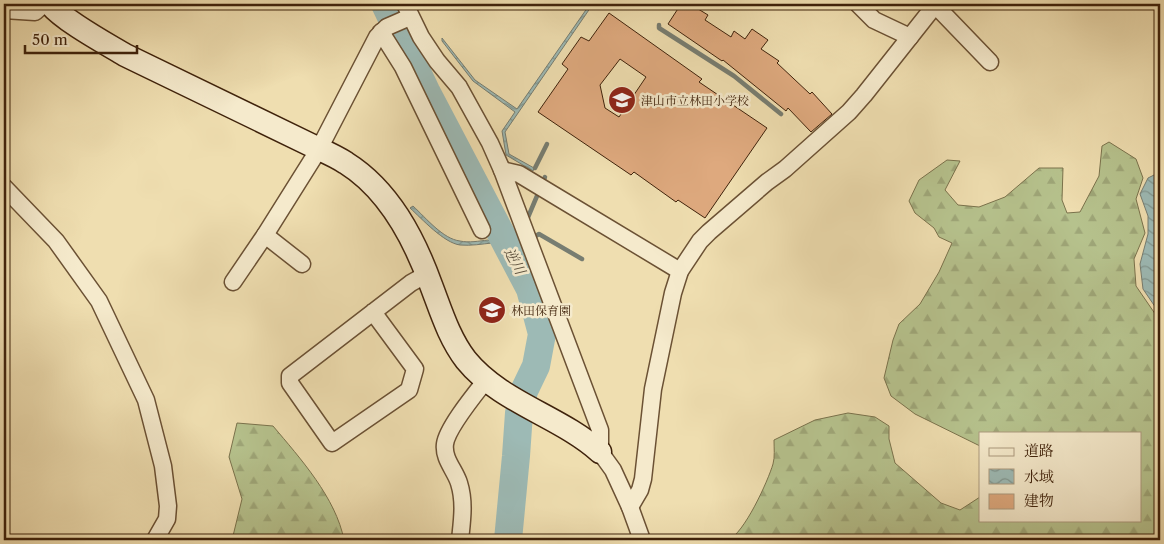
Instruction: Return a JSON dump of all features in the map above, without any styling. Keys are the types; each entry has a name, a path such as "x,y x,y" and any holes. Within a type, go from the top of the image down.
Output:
{"street":[{"path":"4,10 35,12 44,4"},
{"path":"50,4 97,39 125,55 319,148 346,163 383,195 399,217 427,274 452,339 466,360 495,386 575,434 600,452 613,470 630,507 642,540"},
{"path":"858,4 874,20 910,37"},
{"path":"630,507 640,490 643,479 653,389 673,293 680,271 700,241 849,112 935,4 990,62"},
{"path":"232,282 265,236 396,20"},
{"path":"396,20 421,37 459,87 475,113 502,170 600,430 600,452"},
{"path":"396,20 403,67 482,230"},
{"path":"502,170 519,174 680,271"},
{"path":"4,187 56,241 99,301 146,400 162,466 168,506 167,519 155,540"},
{"path":"265,236 302,264"},
{"path":"373,312 416,369 409,390 332,442 290,383 290,376 410,283 427,274"},
{"path":"460,540 463,499 459,482 446,458 444,446 448,434 495,386"}],"green space":[{"path":"1109,142 1136,159 1143,178 1136,199 1145,233 1134,259 1136,286 1160,321 1160,540 728,540 741,528 761,494 773,464 774,440 815,420 848,413 875,417 889,426 889,439 895,463 941,503 960,510 979,498 979,522 1142,522 1142,432 979,432 979,446 915,414 891,396 884,378 899,324 920,304 939,272 952,243 939,237 934,228 915,213 909,201 919,180 947,160 960,161 945,190 958,205 979,207 1005,197 1039,168 1063,168 1062,200 1067,213 1080,212 1099,176 1102,146"},
{"path":"237,423 273,426 316,479 340,524 344,540 232,540 242,499 229,457"}],"water":[{"path":"590,4 593,4 505,132 509,154 534,168 533,171 506,155 502,131 515,112 473,81 442,41 442,38 475,80 517,109"},
{"path":"1160,172 1160,314 1143,289 1140,264 1148,234 1148,216 1140,194 1148,178"},
{"path":"413,206 447,236 460,241 488,240 492,243 460,245 447,240 410,208"}],"building":[{"path":"681,4 690,4 708,15 705,20 731,37 734,31 745,39 752,29 768,40 761,49 779,61 777,63 810,94 812,92 832,114 811,132 788,108 786,111 723,60 668,24"},
{"path":"609,13 702,79 699,82 767,128 705,218 678,200 676,202 634,172 631,175 538,112 568,69 562,64 581,37 589,41","holes":["620,59 646,77 619,117 605,108 600,85"]}],"waterway":[{"name":"逆川","path":"385,4 426,91 530,289 542,334 536,366 524,391 519,413 508,540"},
{"path":"659,25 659,28 734,76 781,114"},
{"path":"535,168 547,144"},
{"path":"526,222 545,177"},
{"path":"498,240 517,231"},
{"path":"534,237 539,234 582,259"}],"place":[{"name":"津山市立林田小学校","path":"622,100"},
{"name":"林田保育園","path":"492,310"}]}
